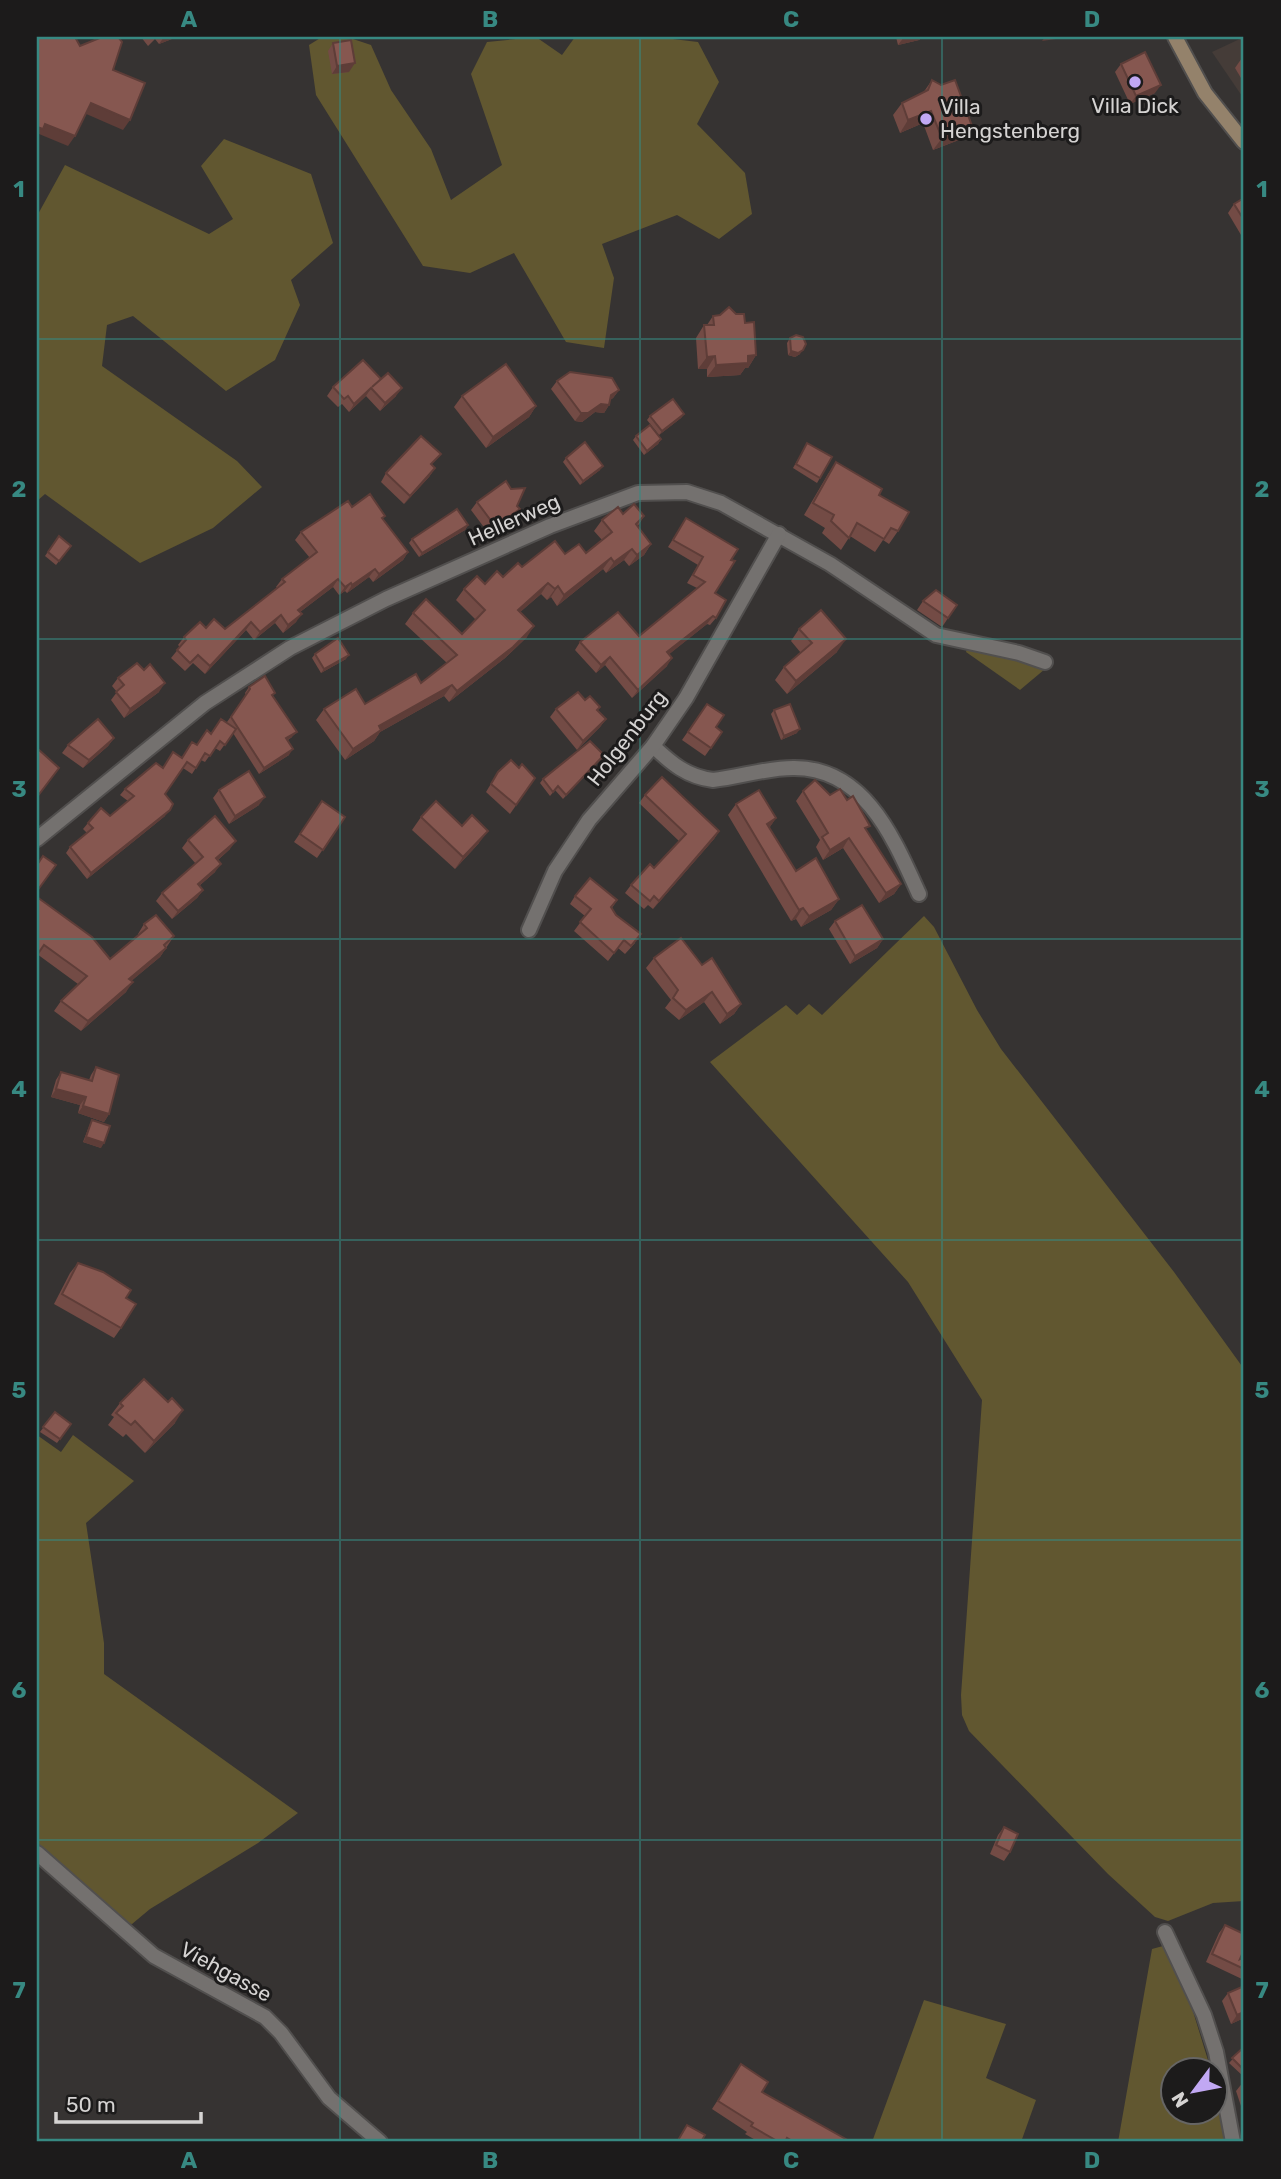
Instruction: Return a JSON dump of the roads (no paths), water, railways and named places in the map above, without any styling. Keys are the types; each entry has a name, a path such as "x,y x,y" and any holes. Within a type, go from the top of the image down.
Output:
{"main road":[{"path":"1175,37 1205,93 1244,142"}],"street":[{"name":"Hellerweg","path":"37,839 205,703 289,648 386,600 597,507 638,493 687,492 721,503 779,534 863,585 936,635 1019,653 1045,662"},
{"name":"Holgenburg","path":"529,930 545,889 565,855 597,810 653,746 686,698 779,534"},
{"path":"653,746 681,770 703,779 713,780 795,768 824,772 846,781 857,790 879,818 919,894"},
{"name":"Viehgasse","path":"37,1853 153,1956 265,2017 281,2033 329,2098 380,2142"},
{"path":"1165,1931 1205,2015 1216,2052 1233,2142"}],"place":[{"name":"Villa Dick","path":"1135,82"},
{"name":"Villa Hengstenberg","path":"926,119"}]}
